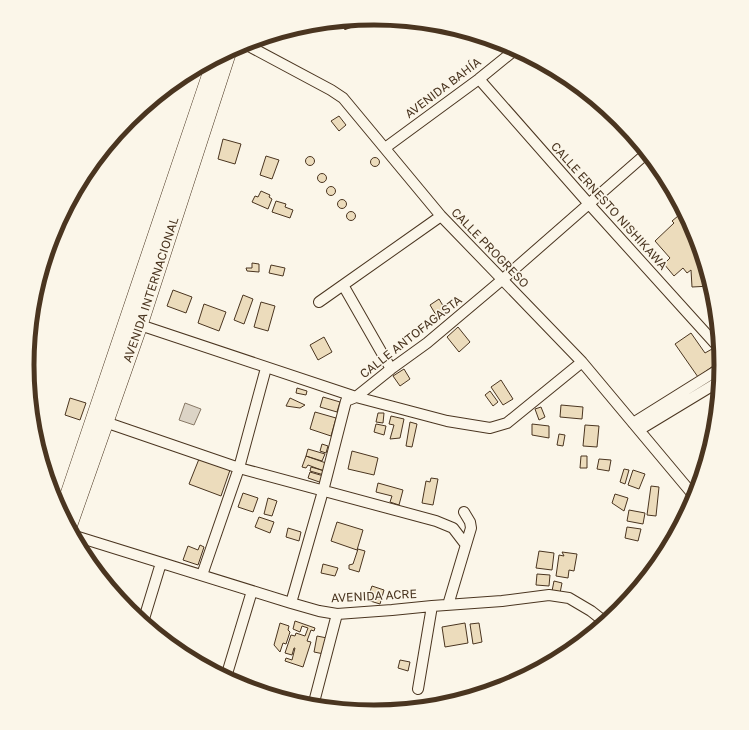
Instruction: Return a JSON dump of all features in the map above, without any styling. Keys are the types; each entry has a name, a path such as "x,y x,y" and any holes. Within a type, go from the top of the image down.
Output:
{"highway":[{"name":"AVENIDA INTERNACIONAL","path":"65,505 133,323 226,59"},
{"name":"AVENIDA INTERNACIONAL","path":"72,519 105,422 133,323 213,67"}],"street":[{"name":"CALLE PROGRESO","path":"252,48 331,90 343,98 441,216 582,362 690,491"},
{"name":"AVENIDA BAHÍA","path":"385,148 510,53"},
{"name":"CALLE ERNESTO NISHIKAWA","path":"479,78 589,204 714,342"},
{"name":"CALLE ANTOFAGASTA","path":"291,603 323,491 346,401 356,397 427,343 503,279 643,157"},
{"path":"319,302 441,216"},
{"path":"343,285 391,369"},
{"path":"133,323 356,397 448,421 490,428 507,423 582,362"},
{"path":"202,575 239,468 266,368"},
{"path":"636,427 714,373"},
{"path":"636,427 714,383"},
{"path":"105,422 239,468 436,521 453,528 466,545"},
{"path":"448,605 471,528 470,522 464,512"},
{"name":"AVENIDA ACRE","path":"82,538 291,603 319,611 338,614 502,601 548,595 569,598 601,619"},
{"path":"145,616 161,563"},
{"path":"228,672 252,591"},
{"path":"418,689 432,606"},
{"path":"315,699 338,614"}],"shaded area":[{"path":"185,403 201,409 194,425 179,420"}],"building":[{"path":"339,116 346,125 339,131 331,121"},
{"path":"223,139 241,144 235,164 218,159"},
{"path":"266,156 279,160 272,179 260,175"},
{"path":"310,156 315,161 310,166 305,161"},
{"path":"375,157 380,162 375,167 370,162"},
{"path":"322,173 327,178 322,183 317,178"},
{"path":"331,186 336,191 331,196 326,191"},
{"path":"261,191 270,195 269,197 272,199 268,209 252,202 255,196 258,197"},
{"path":"342,199 347,204 342,209 337,204"},
{"path":"276,201 286,204 285,207 293,210 290,218 272,212"},
{"path":"351,211 356,216 351,221 346,216"},
{"path":"678,216 689,235 705,286 692,287 691,270 687,273 683,268 674,276 664,264 670,258 655,241 674,223 672,221"},
{"path":"252,263 259,264 259,272 247,271 246,268 252,268"},
{"path":"271,265 285,268 283,276 269,273"},
{"path":"173,290 192,297 186,313 167,306"},
{"path":"243,295 253,299 244,324 234,320"},
{"path":"439,299 445,309 436,315 430,305"},
{"path":"261,302 275,306 268,331 254,327"},
{"path":"204,304 226,312 219,331 198,323"},
{"path":"458,327 470,342 459,352 447,337"},
{"path":"691,333 705,353 712,349 714,352 714,365 698,377 675,344"},
{"path":"324,337 332,352 318,360 310,345"},
{"path":"404,369 410,379 400,386 393,376"},
{"path":"501,380 513,399 503,405 491,387"},
{"path":"297,388 307,391 306,395 296,393"},
{"path":"490,391 498,402 493,406 485,395"},
{"path":"323,397 340,402 337,412 320,407"},
{"path":"70,398 86,403 80,420 65,415"},
{"path":"290,398 305,405 300,408 286,406"},
{"path":"561,405 583,407 582,419 560,417"},
{"path":"541,407 545,417 539,420 535,409"},
{"path":"315,412 336,418 331,436 310,429"},
{"path":"378,413 384,413 383,423 376,422"},
{"path":"391,416 404,419 400,438 390,439 394,425 389,424"},
{"path":"410,422 417,424 412,447 406,446"},
{"path":"376,424 386,426 384,435 374,432"},
{"path":"532,424 549,426 549,438 532,435"},
{"path":"585,425 599,426 597,447 583,446"},
{"path":"559,434 565,435 563,446 557,445"},
{"path":"322,444 328,446 326,453 320,451"},
{"path":"308,449 325,454 322,461 306,456"},
{"path":"352,451 378,458 374,475 348,469"},
{"path":"306,456 326,463 324,471 308,465 306,468 302,467"},
{"path":"581,456 587,456 587,468 580,468"},
{"path":"199,459 230,470 221,496 189,484"},
{"path":"599,459 611,460 609,471 597,469"},
{"path":"311,467 325,471 324,475 310,471"},
{"path":"624,469 629,470 625,484 620,482"},
{"path":"633,470 645,474 639,489 628,485"},
{"path":"310,472 327,477 325,484 308,478"},
{"path":"431,478 438,479 433,505 422,503 426,481 430,482"},
{"path":"378,483 403,490 399,505 390,502 392,496 376,492"},
{"path":"651,486 659,487 656,516 647,515"},
{"path":"243,493 258,498 253,512 238,507"},
{"path":"615,494 628,498 624,511 612,503"},
{"path":"268,498 277,501 272,516 264,514"},
{"path":"629,510 645,513 643,524 627,521"},
{"path":"259,517 274,522 270,533 255,527"},
{"path":"337,522 363,530 357,550 331,541"},
{"path":"627,527 641,529 638,541 625,538"},
{"path":"288,528 301,532 299,541 286,537"},
{"path":"200,545 204,547 198,565 183,560 188,546 198,550"},
{"path":"358,549 365,551 359,572 349,569 349,565 353,564"},
{"path":"539,551 554,553 552,570 536,568"},
{"path":"562,552 577,554 574,571 569,570 568,578 556,576 559,555 564,556"},
{"path":"323,564 338,568 335,576 321,573"},
{"path":"537,574 550,575 549,586 536,585"},
{"path":"554,581 562,583 560,593 552,591"},
{"path":"372,586 384,590 380,604 367,600"},
{"path":"295,621 315,628 314,631 311,630 307,641 311,642 303,667 285,661 286,658 292,660 295,648 292,655 285,653 291,635 295,636 296,633 305,636 308,628 302,626 300,632 293,629"},
{"path":"280,623 289,626 288,630 290,632 286,644 283,643 280,652 274,645"},
{"path":"465,623 468,643 445,647 442,627"},
{"path":"479,623 482,642 473,644 470,624"},
{"path":"317,636 327,638 324,654 314,652"},
{"path":"400,660 410,662 408,671 398,668"}],"wall":[{"path":"344,27 345,29 353,26"}]}
